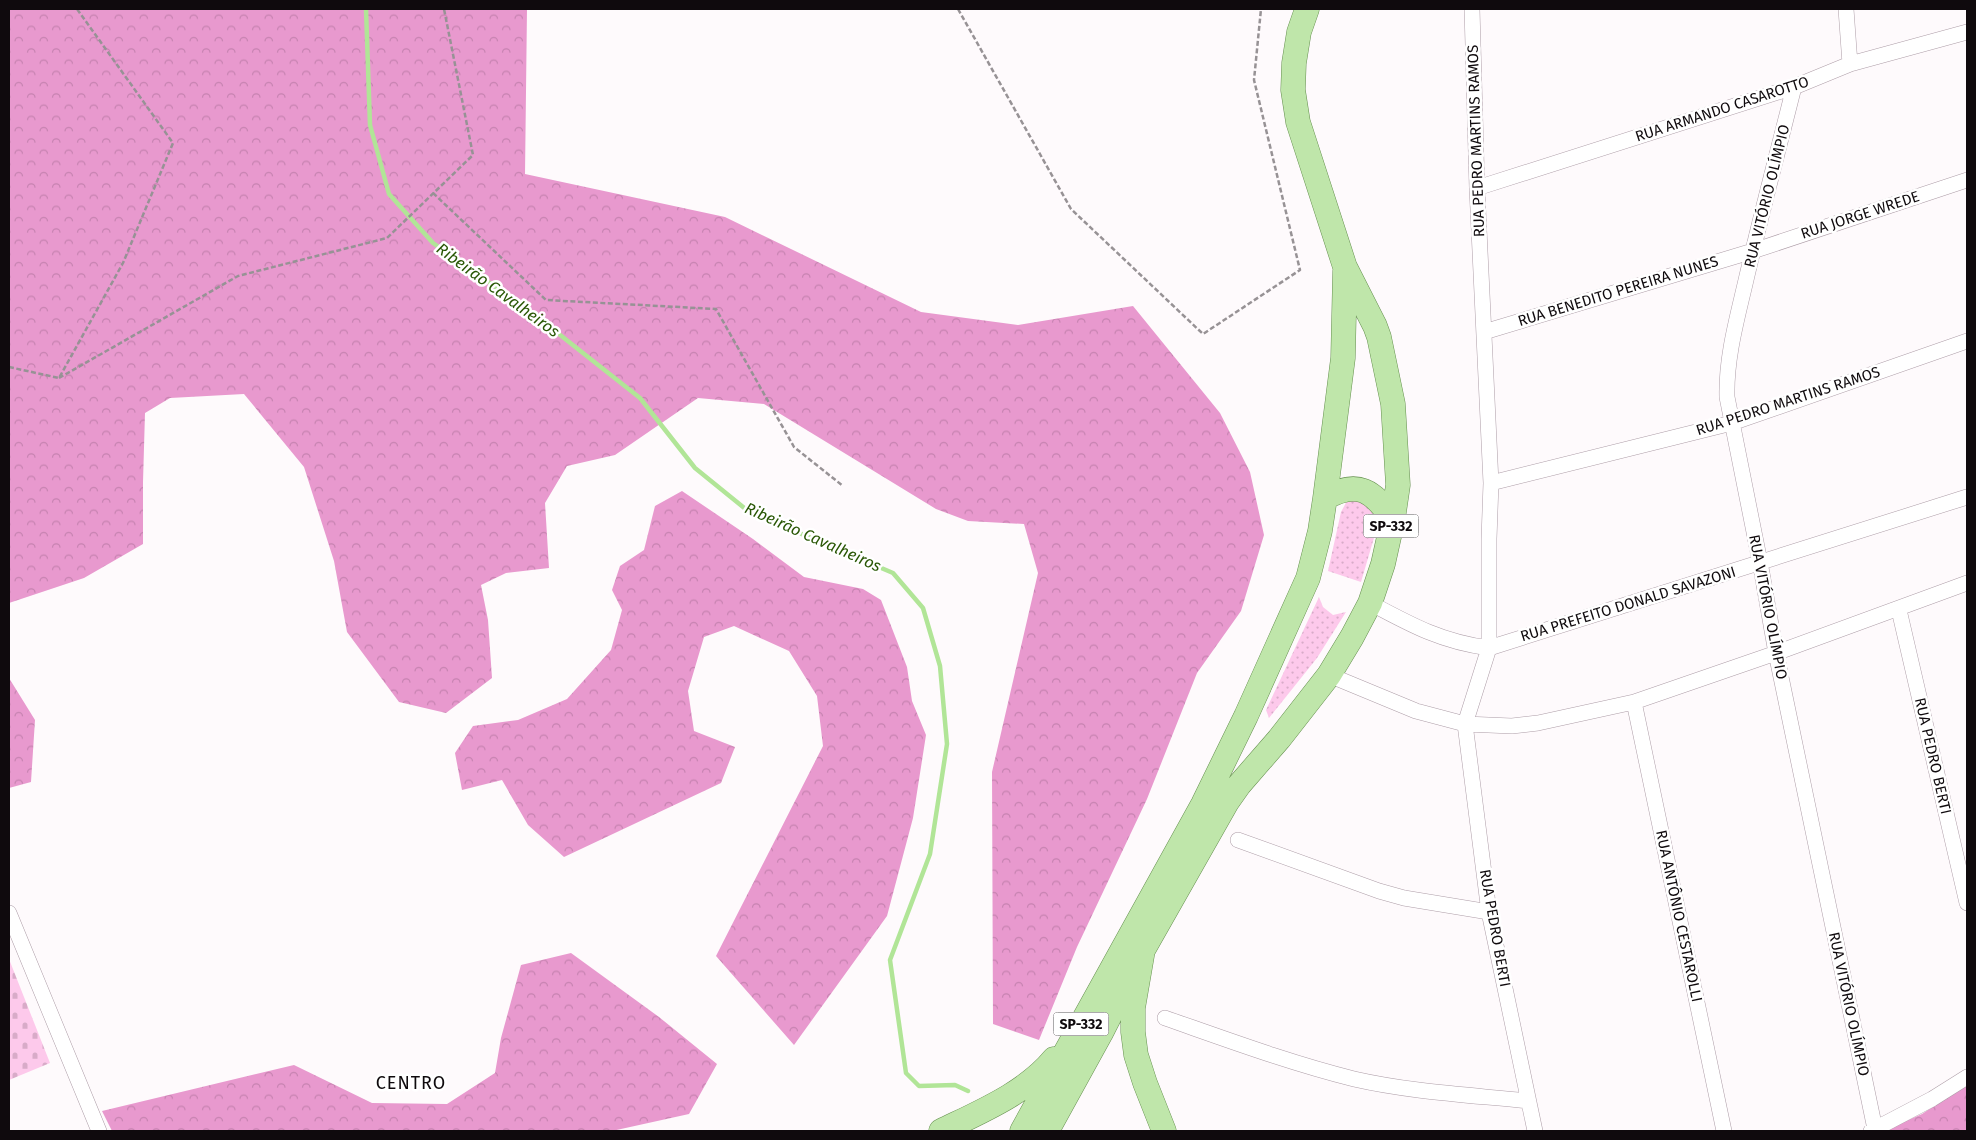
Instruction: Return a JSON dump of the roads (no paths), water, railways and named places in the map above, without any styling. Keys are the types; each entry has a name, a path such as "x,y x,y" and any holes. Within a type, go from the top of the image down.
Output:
{"main road":[{"name":"SP-332","path":"1034,1126 1076,1033 1239,785 1279,739 1329,675 1370,603 1383,564 1398,485 1393,404 1375,326 1345,267 1298,122 1293,90 1294,64 1299,32 1307,9"},
{"name":"SP-332","path":"1034,1126 1101,1033 1137,942 1259,688 1308,578 1320,532 1344,351 1345,267"},
{"name":"SP-332","path":"1325,498 1348,489 1359,489 1370,493 1393,518"},
{"path":"1137,942 1133,1008 1136,1055 1164,1131"},
{"path":"941,1131 975,1115 1029,1082 1048,1067 1076,1033"}],"street":[{"name":"RUA PEDRO MARTINS RAMOS","path":"1465,724 1488,648 1491,483 1477,188 1472,9"},
{"path":"1846,9 1850,64"},
{"name":"RUA ARMANDO CASAROTTO","path":"1477,188 1794,87 1850,64 1967,32"},
{"name":"RUA VITÓRIO OLÍMPIO","path":"1794,87 1730,353 1726,374 1727,397 1760,562 1776,654 1873,1130"},
{"name":"RUA JORGE WREDE","path":"1753,251 1967,180"},
{"name":"RUA BENEDITO PEREIRA NUNES","path":"1484,332 1753,251"},
{"name":"RUA PEDRO MARTINS RAMOS","path":"1491,483 1732,423 1967,340"},
{"name":"RUA PREFEITO DONALD SAVAZONI","path":"1488,648 1967,497"},
{"path":"1329,675 1416,711 1465,724 1512,726 1538,723 1634,702 1776,654 1967,584"},
{"path":"1370,603 1422,630 1447,640 1488,648"},
{"name":"RUA PEDRO BERTI","path":"1900,610 1967,902"},
{"name":"RUA ANTÔNIO CESTAROLLI","path":"1634,702 1724,1131"},
{"name":"RUA PEDRO BERTI","path":"1465,724 1490,912 1535,1131"},
{"path":"1238,840 1379,891 1404,898 1490,912"},
{"path":"9,913 99,1131"},
{"path":"1165,1018 1301,1065 1356,1079 1410,1089 1528,1101"},
{"path":"1873,1130 1932,1099 1967,1077"}],"waterway":[{"name":"Ribeirão Cavalheiros","path":"366,9 370,125 389,194 433,243 531,312 640,398 695,468 748,511 893,573 923,608 940,666 947,744 930,854 890,960 906,1073 919,1086 955,1085 968,1091"}],"district":[{"name":"CENTRO","path":"411,1083"}]}
